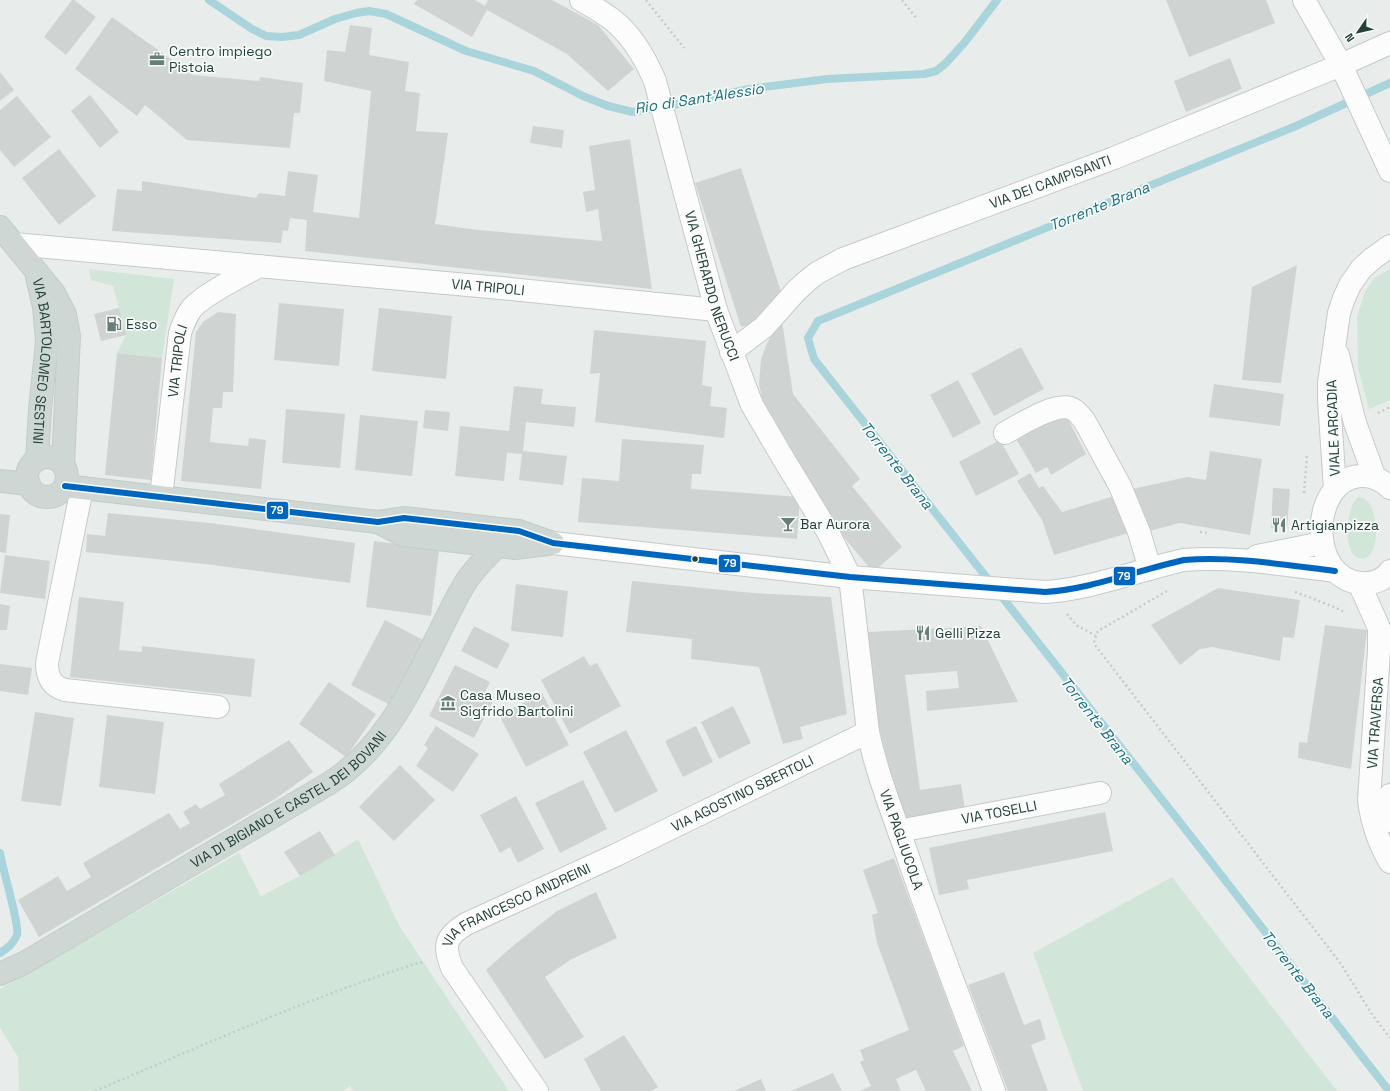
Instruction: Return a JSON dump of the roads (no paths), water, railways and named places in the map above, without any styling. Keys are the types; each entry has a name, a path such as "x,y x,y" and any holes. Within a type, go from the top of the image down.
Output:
{"main road":[{"name":"VIA BARTOLOMEO SESTINI","path":"0,227 36,272 44,307 47,342 37,460"},
{"path":"36,272 54,293 68,325 69,336 63,464 73,487"},
{"path":"63,464 56,459 49,457 37,460 29,470 28,479 29,484 34,491 46,496 55,495 73,487 378,522 404,518 519,531 553,543"},
{"path":"0,481 29,484"},
{"path":"378,522 403,535 515,548 553,543"},
{"name":"VIA DI BIGIANO E CASTEL DEI BOVANI","path":"0,974 38,955 348,771 380,738 394,718 405,700 461,590 475,570 497,546"}],"street":[{"name":"VIA GHERARDO NERUCCI","path":"581,0 611,18 622,29 644,58 655,81 716,310 731,352 752,405 828,532 850,577"},
{"path":"1304,0 1344,72 1390,171"},
{"name":"VIA DEI CAMPISANTI","path":"731,352 764,327 807,281 817,273 843,259 1344,72 1390,43"},
{"name":"VIA TRIPOLI","path":"14,244 528,291 716,310"},
{"name":"VIALE ARCADIA","path":"1335,489 1329,383 1339,313 1350,285 1361,269 1390,246"},
{"name":"VIA TRIPOLI","path":"161,497 180,333 184,320 191,309 201,300 243,274 260,266"},
{"name":"VIALE ARCADIA","path":"1335,342 1355,423 1382,483"},
{"path":"1005,433 1044,412 1062,408 1071,408 1078,413 1084,420 1120,486 1139,532 1150,569"},
{"path":"1382,483 1365,476 1351,478 1335,489 1328,500 1324,511 1322,543 1324,554 1335,571 1341,576 1359,583 1382,580 1390,574"},
{"path":"73,487 46,663 47,671 52,683 57,688 65,690 218,707"},
{"path":"553,543 850,577 936,585 1052,592 1184,560 1238,560 1335,571"},
{"path":"1238,560 1322,543"},
{"name":"VIA PAGLIUCOLA","path":"850,577 868,732 880,778 927,912 994,1091"},
{"name":"VIA TRAVERSA","path":"1359,583 1379,628 1379,651 1369,800 1373,823 1379,841 1390,862"},
{"name":"VIA AGOSTINO SBERTOLI","path":"616,855 868,732"},
{"name":"VIA TOSELLI","path":"899,831 1100,793"},
{"path":"1390,795 1390,821"},
{"name":"VIA FRANCESCO ANDREINI","path":"537,1091 459,980 447,955 446,944 456,930 466,924 616,855"}],"waterway":[{"name":"Rio di Sant'Alessio","path":"209,0 252,29 266,36 282,37 299,35 335,19 356,13 369,11 386,14 466,51 534,71 583,96 608,106 633,112 749,89 827,79 924,74 936,71 945,64 965,42 997,0"},
{"name":"Torrente Brana","path":"1389,1091 1186,830 814,359 808,338 818,321 1296,126 1390,83"},
{"path":"0,853 17,929 17,935 14,941 0,953"}],"place":[{"name":"Centro impiego Pistoia","path":"157,59"},
{"name":"Esso","path":"114,324"},
{"name":"Bar Aurora","path":"788,524"},
{"name":"Artigianpizza","path":"1279,525"},
{"name":"Gelli Pizza","path":"923,633"},
{"name":"Casa Museo Sigfrido Bartolini","path":"448,703"}]}
